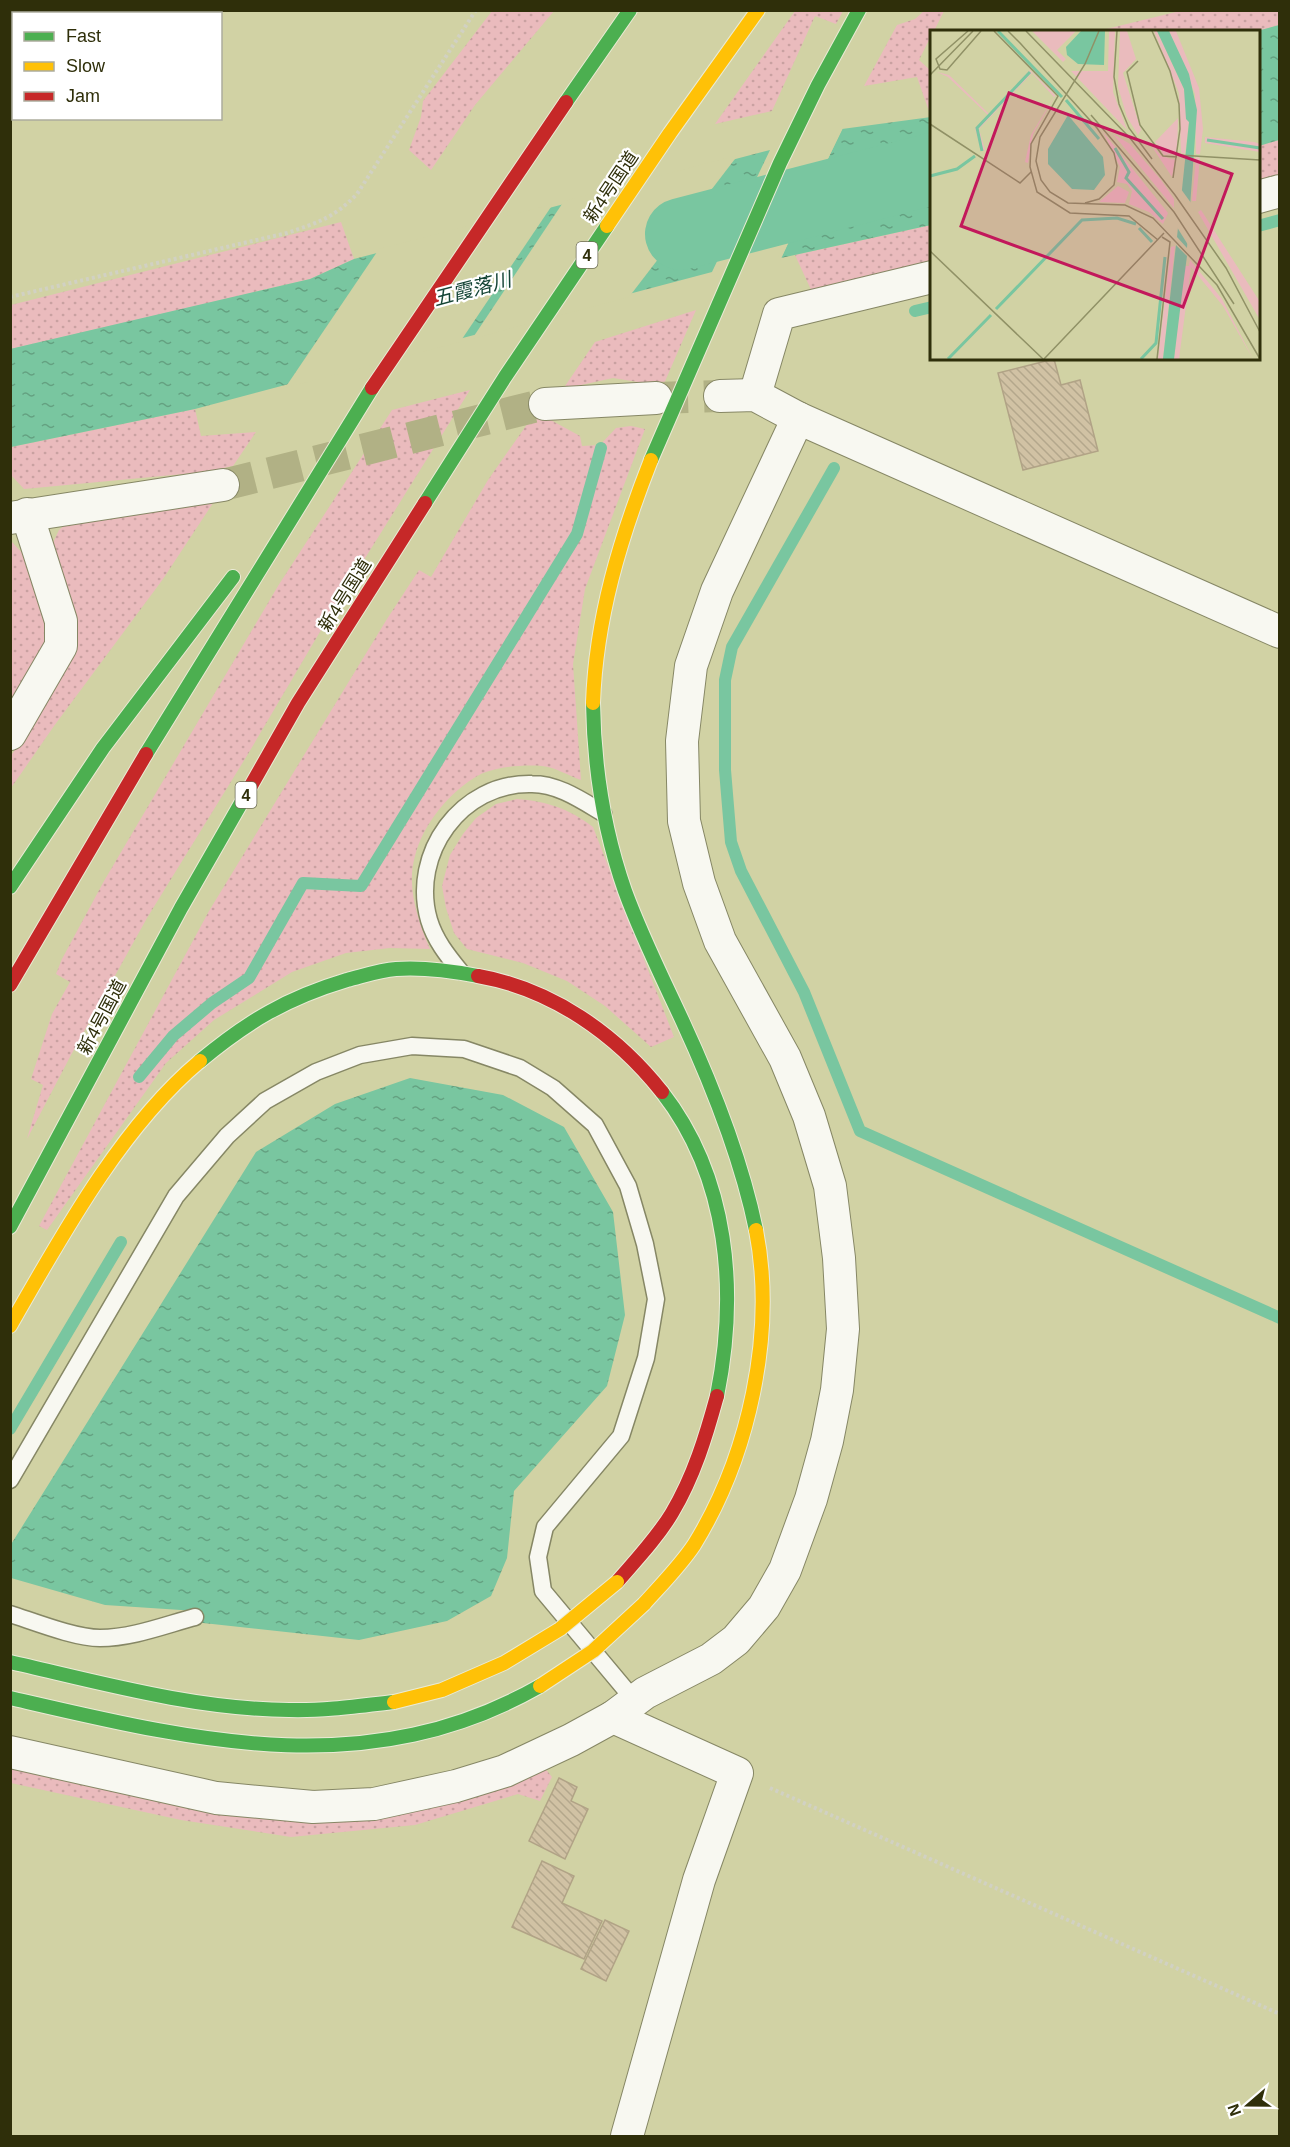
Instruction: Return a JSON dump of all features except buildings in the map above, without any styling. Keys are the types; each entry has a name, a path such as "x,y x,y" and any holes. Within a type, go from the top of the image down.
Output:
{"highway":[{"path":"10,985 172,710 355,414 630,10"},
{"name":"新4号国道","path":"10,1227 181,908 298,703 505,377 670,133 758,10"},
{"path":"10,1698 158,1731 211,1740 329,1746 396,1739 444,1728 498,1708 552,1680 600,1646 644,1604 691,1550 722,1494 746,1430 758,1370 762,1306 759,1244 743,1173 690,1037 648,948 624,888 603,813 594,744 594,678 604,609 625,532 654,453 758,211 838,46 859,10"},
{"path":"269,529 355,414"},
{"path":"10,888 103,748 240,567"},
{"path":"10,1326 86,1195 140,1124 188,1072 233,1033 287,1001 346,980 396,969 461,971 509,983 567,1007 625,1050 663,1094 695,1145 711,1186 723,1234 728,1286 725,1349 714,1412 699,1458 674,1510 651,1544 617,1582 560,1629 504,1663 442,1690 394,1702 334,1709 276,1710 145,1693 10,1662"}],"street":[{"path":"1260,196 1280,191"},
{"path":"755,395 779,314 930,277"},
{"path":"720,396 755,395 798,418 1280,632"},
{"path":"545,404 656,398"},
{"path":"10,1752 216,1798 313,1807 374,1804 456,1786 505,1772 571,1740 624,1709 645,1693 711,1659 736,1640 764,1607 785,1570 811,1499 827,1441 837,1390 843,1329 839,1258 830,1186 809,1116 785,1058 720,941 699,882 684,821 682,741 691,666 717,591 798,418"},
{"path":"10,734 61,646 61,621 15,516 223,485"},
{"path":"624,1709 737,1773 699,1880 627,2136"}],"lane":[{"path":"461,971 441,948 429,920 424,888 429,860 441,834 462,808 484,795 508,786 532,784 553,787 603,813"},
{"path":"10,1480 176,1196 227,1136 264,1101 316,1072 338,1063 360,1055 412,1046 464,1049 520,1068 553,1088 595,1125 628,1186 645,1244 656,1299 646,1358 621,1436 544,1527 538,1557 543,1591 624,1709"},
{"path":"10,1614 76,1634 99,1638 127,1635 195,1617"}],"path":[{"path":"10,297 287,233 322,221 343,208 357,194 476,10"},
{"path":"737,1773 1280,2014"}],"shaded area":[{"path":"492,11 554,11 475,105 431,170 409,150 421,117 423,101"},
{"path":"795,11 843,11 836,24 815,16 772,111 715,124"},
{"path":"924,11 944,11 934,30 930,30 930,38 919,60 930,70 930,114 917,77 864,86 897,25 915,19"},
{"path":"1180,11 1279,11 1279,25 1260,30 1102,30"},
{"path":"1279,140 1279,182 1260,187 1260,145"},
{"path":"341,222 354,259 310,279 11,349 11,305"},
{"path":"930,225 930,266 813,294 795,255"},
{"path":"696,310 663,386 613,378 563,389 595,342"},
{"path":"470,390 334,608 147,918 27,1139 43,1085 31,1079 52,1014 70,982 56,974 62,959 104,881 278,586 392,410"},
{"path":"195,409 201,436 256,432 233,466 205,472 24,489 11,475 11,447"},
{"path":"547,418 580,436 582,446 600,445 616,428 631,426 645,429 585,589 573,664 581,780 547,767 518,766 485,772 458,790 431,821 415,856 413,892 421,927 430,949 390,948 346,953 292,972 214,1020 166,1063 47,1230 39,1226 209,911 387,619 419,570 431,577 488,480 530,420"},
{"path":"215,500 163,579 11,788 11,756 65,667 51,547 59,530 66,524"},
{"path":"11,541 24,555 48,632 44,651 11,705"},
{"path":"517,799 557,807 576,815 593,827 674,1037 651,1047 605,1006 567,981 523,963 467,949 454,933 442,886 450,855 476,818 496,804"},
{"path":"11,1765 281,1817 544,1767 552,1777 540,1801 518,1794 415,1825 291,1837 181,1820 11,1783"}],"water":[{"path":"1279,25 1279,140 1260,146 1260,30"},
{"path":"930,117 930,225 781,258 842,129"},
{"path":"770,150 712,272 195,409 11,447 10,349 310,279 354,259"},
{"path":"410,1078 503,1095 564,1127 613,1212 625,1315 607,1386 514,1491 507,1558 491,1596 447,1621 359,1640 194,1622 196,1611 105,1605 11,1578 10,1546 256,1152 335,1104"}],"pier":[{"path":"844,126 780,261 778,257 816,176 840,127"},
{"path":"738,155 629,297 472,339 564,201"},
{"path":"553,204 460,342 285,388 379,249"}],"waterway":[{"name":"五霞落川","path":"681,234 930,170"},
{"path":"1260,225 1280,220"},
{"path":"915,311 930,307"},
{"path":"139,1077 173,1036 212,1003 249,978 303,883 361,886 577,534 601,448"},
{"path":"834,468 732,647 725,680 725,770 731,842 741,871 804,992 860,1131 1280,1318"},
{"path":"10,1429 121,1242"}],"tunnel":[{"path":"656,398 720,396"},
{"path":"223,485 545,404"}],"traffic: fast":[{"path":"566,102 630,10"},
{"path":"651,460 780,163 818,85 859,10"},
{"path":"425,503 505,377 607,226"},
{"path":"146,754 372,388"},
{"path":"10,887 103,748 233,577"},
{"path":"593,703 595,751 601,798 611,845 625,891 715,1097 734,1149 756,1230"},
{"path":"10,1227 181,908 248,791"},
{"path":"200,1061 269,1012 305,995 347,980 396,969 437,970 478,976"},
{"path":"662,1092 684,1125 702,1161 714,1199 722,1237 727,1317 717,1396"},
{"path":"10,1662 148,1694 254,1709 302,1710 394,1702"},
{"path":"10,1698 145,1728 212,1739 278,1745 344,1744 409,1736 475,1717 540,1686"}],"traffic: slow":[{"path":"607,226 758,10"},
{"path":"593,703 604,610 629,519 651,460"},
{"path":"10,1326 72,1220 119,1150 171,1088 200,1061"},
{"path":"644,1604 677,1568 694,1545 730,1473 743,1433 760,1351 761,1269 756,1230"},
{"path":"394,1702 442,1690 504,1663 560,1629 617,1582"},
{"path":"540,1686 593,1651 644,1604"}],"traffic: jam":[{"path":"372,388 566,102"},
{"path":"248,791 298,703 425,503"},
{"path":"10,985 146,754"},
{"path":"478,976 532,991 581,1017 624,1051 662,1092"},
{"path":"617,1582 660,1531 680,1499 699,1456 717,1396"}]}
